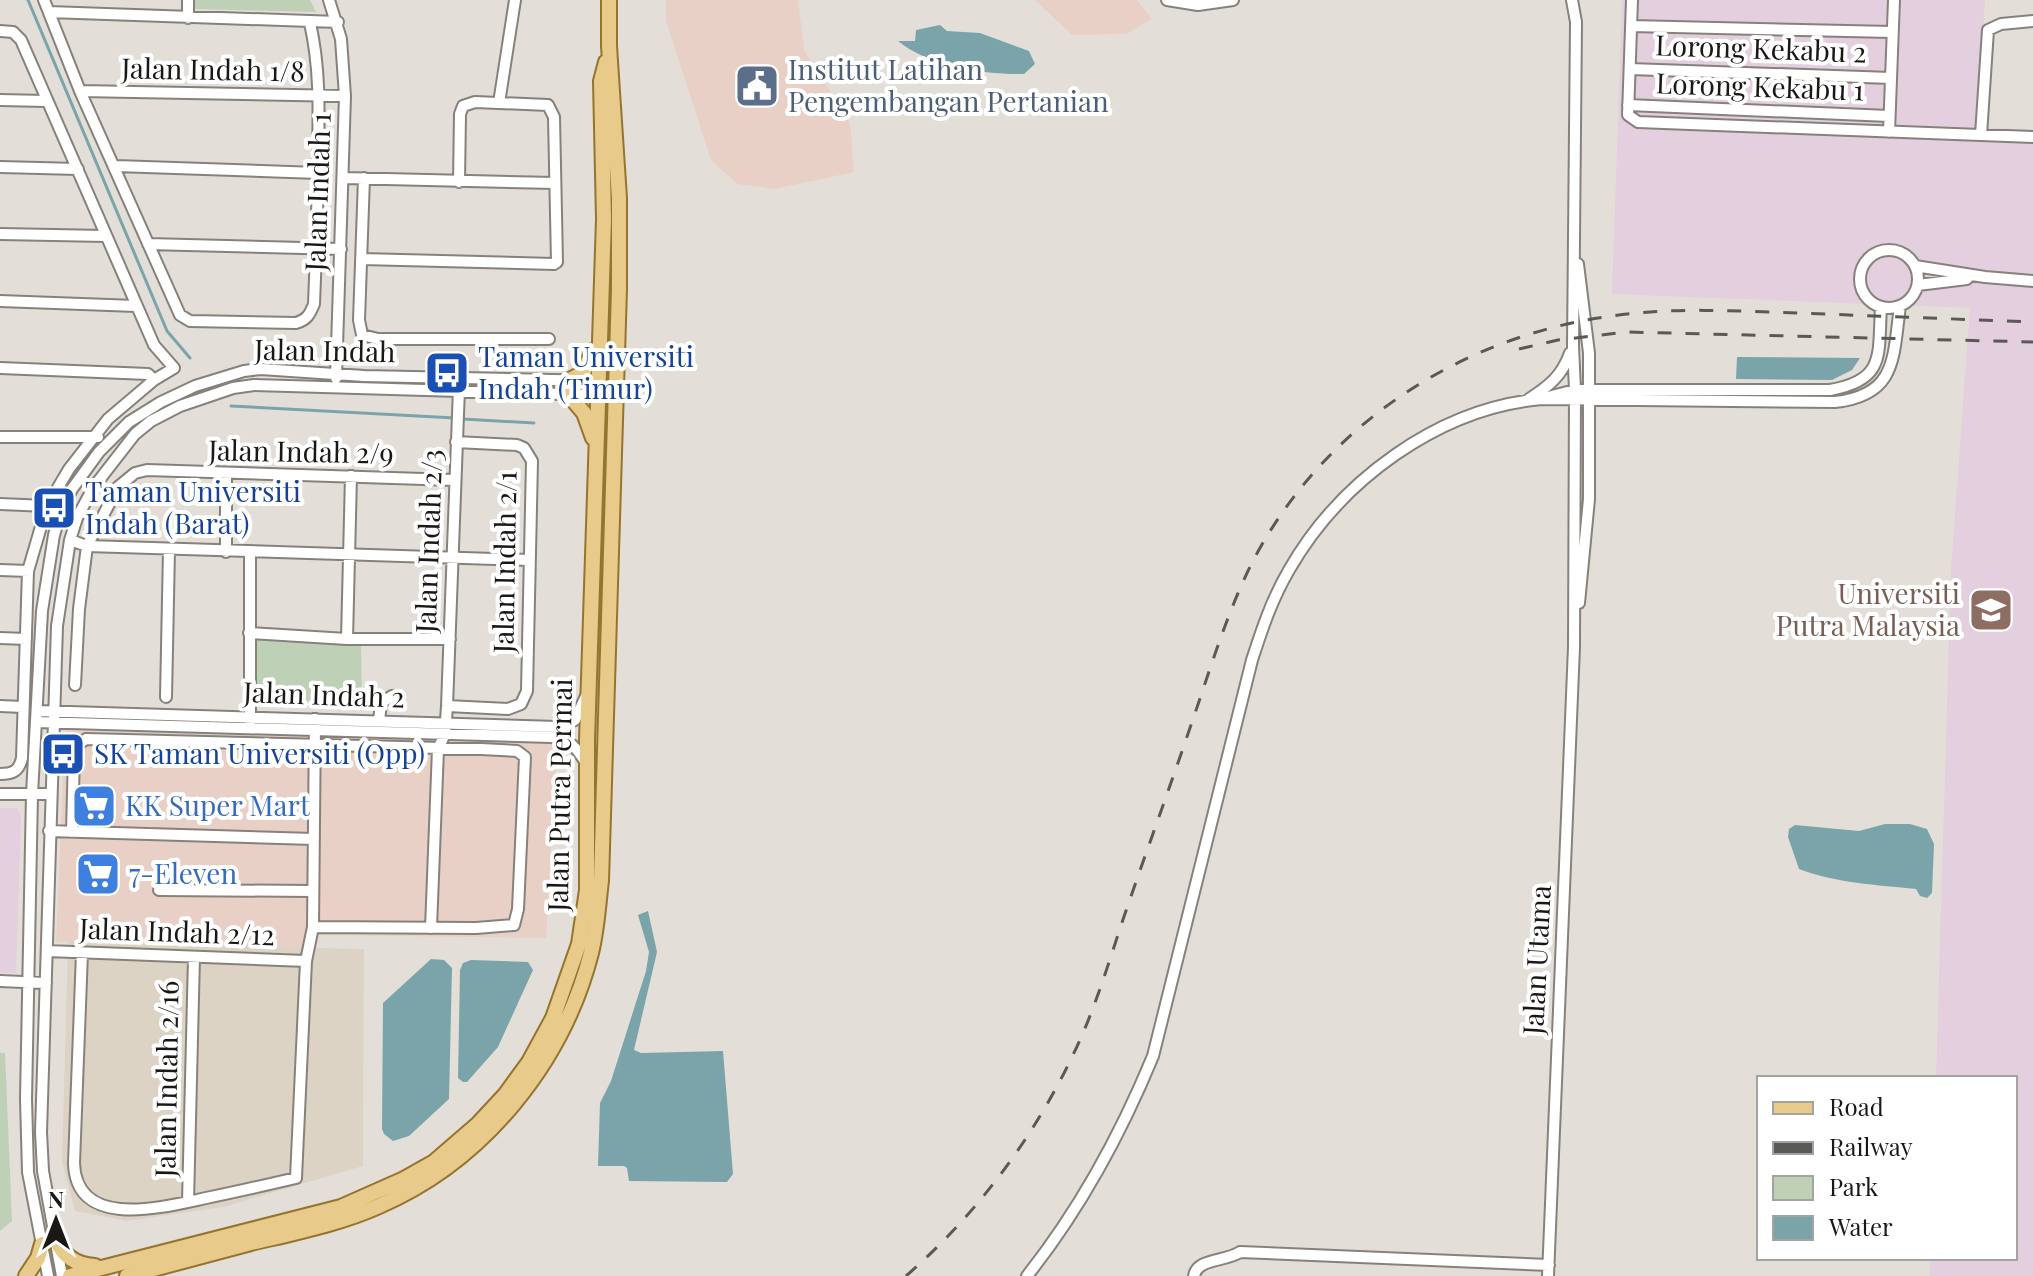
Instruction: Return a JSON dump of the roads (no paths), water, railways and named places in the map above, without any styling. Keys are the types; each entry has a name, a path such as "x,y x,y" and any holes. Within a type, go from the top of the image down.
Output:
{"main road":[{"name":"Jalan Putra Permai","path":"127,1276 298,1232 379,1206 438,1174 482,1139 545,1061 566,1022 583,980 591,951 601,881 617,335 619,198 609,0"},
{"name":"Jalan Putra Permai","path":"70,1276 359,1200 434,1162 478,1124 505,1095 539,1047 569,979 583,923 587,890 586,763 601,388 598,331 604,219 601,81 609,46"},
{"path":"597,453 584,413 569,387 588,368 598,331"},
{"path":"613,433 609,426 610,396 601,388 617,335"},
{"path":"26,1276 48,1240 73,1261 108,1266"}],"street":[{"path":"44,0 80,91 116,166 177,310 190,321 296,323 305,320 314,304 320,96 310,23"},
{"path":"188,0 188,18"},
{"name":"Jalan Indah 1","path":"329,0 338,22 345,96 336,388"},
{"path":"499,103 515,0"},
{"path":"1167,0 1198,5 1233,0"},
{"path":"1572,0 1576,22 1573,223"},
{"path":"1632,0 1628,105 1631,120 1648,124 2033,137"},
{"path":"1889,132 1894,0"},
{"path":"49,12 338,22"},
{"path":"1981,135 1988,30 1992,26 2033,21"},
{"path":"1631,26 1892,32"},
{"path":"0,31 13,32 21,40 154,345 174,365 172,371 154,380 108,419 69,469 47,506 28,571 21,763 14,772 4,774"},
{"name":"Lorong Kekabu 2","path":"1630,69 1891,78"},
{"name":"Jalan Indah 1/8","path":"80,91 345,96"},
{"path":"0,100 46,101"},
{"path":"362,259 554,264 558,259 554,112 548,105 475,102 460,110 459,182"},
{"name":"Lorong Kekabu 1","path":"1628,105 1889,116"},
{"path":"116,166 318,173"},
{"path":"0,167 78,169"},
{"path":"344,178 555,183"},
{"path":"364,178 359,320 362,335 369,339 549,339"},
{"name":"Jalan Utama","path":"1548,1271 1574,647 1573,223"},
{"name":"Jalan Utama","path":"1573,223 1589,353 1589,499 1574,647"},
{"path":"0,234 106,236"},
{"path":"148,244 341,249"},
{"path":"1889,250 1904,254 1915,266 1918,285 1914,294 1900,306 1881,307 1872,303 1861,288 1861,269 1873,255 1889,250"},
{"path":"1915,266 2033,281"},
{"path":"1918,285 1985,277"},
{"path":"0,301 136,306"},
{"path":"1027,1276 1067,1224 1103,1165 1130,1113 1153,1056 1252,660 1267,613 1289,569 1335,506 1370,474 1411,445 1462,417 1509,402 1575,395 1835,402 1858,400 1878,388 1887,374 1893,358 1900,306"},
{"path":"1589,396 1848,387 1863,381 1878,356 1881,307"},
{"path":"1527,400 1552,385 1573,346"},
{"path":"0,368 148,374 154,380"},
{"name":"Jalan Indah","path":"62,1276 28,1172 26,1099 32,794 42,611 54,535 72,489 110,440 129,422 161,402 225,377 261,369 601,388"},
{"name":"Jalan Indah 2/3","path":"445,728 459,378"},
{"name":"Jalan Indah","path":"48,1276 41,1150 57,626 70,540 77,518 93,488 135,434 151,421 180,406 233,388 254,385 459,391 569,387"},
{"path":"0,437 94,436 124,448"},
{"name":"Jalan Indah 2/1","path":"447,706 508,709 516,707 524,699 529,560 532,461 529,454 517,445 456,442"},
{"name":"Jalan Indah 2/9","path":"87,546 118,487 135,473 147,470 226,475 454,480"},
{"path":"226,475 226,552"},
{"path":"347,639 351,476"},
{"path":"0,504 47,506"},
{"path":"70,540 87,546 169,550 529,560"},
{"path":"75,685 79,609 87,546"},
{"path":"166,697 169,550"},
{"path":"250,552 250,722"},
{"path":"0,570 28,571"},
{"path":"249,633 347,639 450,639"},
{"path":"0,638 26,639"},
{"name":"Jalan Indah 2","path":"37,717 445,728 557,727 570,724 578,714 588,689"},
{"path":"379,721 381,703 392,696"},
{"path":"0,706 23,707"},
{"name":"Jalan Indah 2","path":"315,725 379,721 566,739 586,763"},
{"path":"82,953 74,1175 82,1192 101,1204 118,1208 155,1209 296,1178 306,961 313,927 315,725"},
{"path":"431,928 438,749 445,728"},
{"path":"72,832 74,754 80,742 92,739 481,749 521,753 527,763 518,917 514,925 504,928 313,927"},
{"path":"0,794 50,794"},
{"path":"49,831 314,839"},
{"path":"159,890 313,891"},
{"path":"32,909 47,908"},
{"name":"Jalan Indah 2/12","path":"47,951 306,961"},
{"name":"Jalan Indah 2/16","path":"188,1202 194,957"},
{"path":"0,981 46,983"},
{"path":"1194,1276 1200,1264 1224,1261 1240,1252 1548,1271"}],"water":[{"path":"940,25 947,31 980,33 1029,51 1035,64 1024,74 975,71 925,57 898,41 915,41 916,30"},
{"path":"1737,357 1860,358 1852,370 1832,380 1736,379"},
{"path":"1885,824 1910,824 1927,829 1934,844 1932,893 1927,898 1920,896 1916,889 1842,880 1799,869 1788,837 1789,829 1795,825 1859,831"},
{"path":"648,911 657,952 634,1050 641,1053 723,1051 733,1174 727,1182 629,1181 624,1166 598,1166 600,1103 611,1081 646,971 649,952 638,915"},
{"path":"431,959 444,960 452,968 449,1099 409,1136 393,1141 382,1129 383,1003"},
{"path":"471,960 528,962 533,970 498,1047 467,1082 463,1082 458,1078 460,970 463,963"}],"waterway":[{"path":"28,0 167,331 190,358"},
{"path":"231,406 455,418"},
{"path":"463,419 534,423"}],"railway":[{"path":"906,1276 985,1194 1029,1133 1067,1067 1096,1001 1220,638 1245,577 1285,509 1320,466 1360,427 1404,394 1452,366 1503,343 1557,327 1612,316 1658,311 1728,311 2033,322"},
{"path":"1519,349 1558,340 1627,332 2033,342"}],"place":[{"name":"Institut Latihan Pengembangan Pertanian","path":"757,86"},
{"name":"Taman Universiti Indah (Timur)","path":"447,373"},
{"name":"Taman Universiti Indah (Barat)","path":"54,508"},
{"name":"Universiti Putra Malaysia","path":"1991,610"},
{"name":"SK Taman Universiti (Opp)","path":"63,754"},
{"name":"KK Super Mart","path":"94,806"},
{"name":"7-Eleven","path":"98,874"}]}
